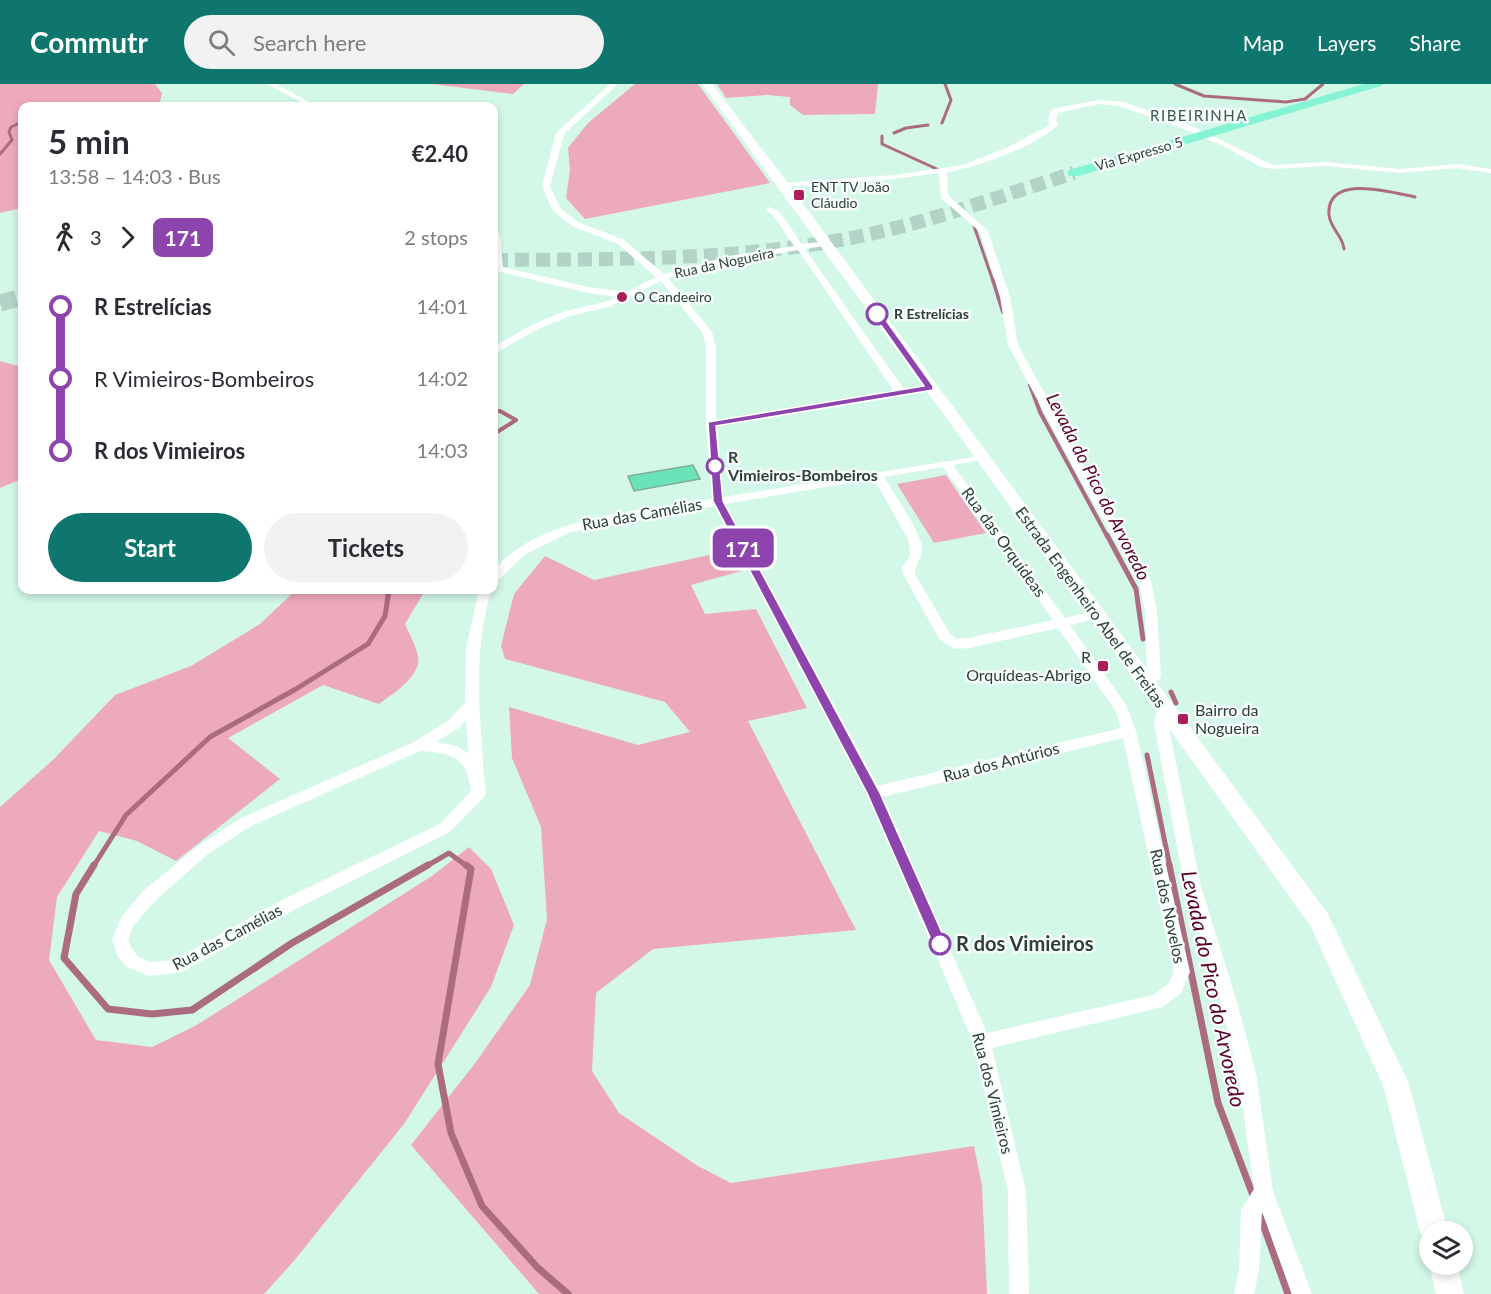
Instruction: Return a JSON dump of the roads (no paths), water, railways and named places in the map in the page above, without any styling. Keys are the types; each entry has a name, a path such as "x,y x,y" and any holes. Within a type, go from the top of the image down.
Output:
{"main road":[{"name":"Estrada Engenheiro Abel de Freitas","path":"707,84 785,185 930,388 983,457 1320,921 1396,1083 1431,1221"},
{"name":"Via Expresso 5","path":"1074,173 1377,84"},
{"path":"1446,1275 1450,1294"}],"street":[{"path":"271,84 305,102"},
{"name":"Rua dos Vimieiros","path":"614,84 560,133 546,186 556,209 566,217 575,224 621,242 662,277 707,332 711,347 711,424 718,501 874,793 982,1042 1017,1191 1019,1294"},
{"path":"785,185 943,171 971,166 1034,138 1054,125 1052,114 1055,111 1098,102 1120,104 1182,125 1226,144 1264,165 1273,167 1326,164 1400,171 1458,166 1491,171"},
{"path":"943,171 944,196 984,231 1005,297 1013,345 1087,481 1145,581 1151,612 1154,677 1145,680"},
{"path":"769,210 776,213 902,393"},
{"name":"Rua da Nogueira","path":"498,349 537,326 570,313 606,305 662,277 729,259 826,243"},
{"path":"498,269 588,290 629,295"},
{"path":"711,424 930,388"},
{"name":"Rua das Camélias","path":"498,573 520,551 548,534 579,525 983,457"},
{"name":"Rua das Orquídeas","path":"946,463 1121,709 1129,731"},
{"path":"877,475 915,541 917,550 914,561 908,568 909,574 945,637 955,644 969,644 1096,615"},
{"name":"Rua das Camélias","path":"470,706 454,724 419,746 246,822 203,850 150,895 128,921 120,939 124,952 133,962 149,969 176,967 288,905 446,828 479,793 475,772 470,706 471,662 478,611 484,594"},
{"path":"1167,711 1161,717 1161,723 1192,883 1229,1002 1247,1073 1264,1191 1302,1294"},
{"name":"Rua dos Antúrios","path":"874,793 1129,731"},
{"name":"Rua dos Novelos","path":"982,1042 1157,1002 1175,988 1182,972 1129,731"},
{"path":"419,746 454,751 465,756 475,772"},
{"path":"1244,1294 1249,1270 1251,1210 1264,1191"}],"waterway":[{"name":"Levada do Pico do Arvoredo","path":"942,123 951,100 945,84"},
{"name":"Levada do Pico do Arvoredo","path":"1175,84 1204,96 1286,102 1305,99 1323,84"},
{"path":"0,154 12,140 9,132 11,127 18,124"},
{"name":"Levada do Pico do Arvoredo","path":"894,133 906,128 928,125"},
{"name":"Levada do Pico do Arvoredo","path":"882,136 882,144 939,170"},
{"path":"1344,249 1329,215 1331,202 1338,194 1362,188 1415,197"},
{"name":"Levada do Pico do Arvoredo","path":"974,226 993,281"},
{"name":"Levada do Pico do Arvoredo","path":"993,280 1003,312"},
{"name":"Levada do Pico do Arvoredo","path":"1030,385 1040,412 1107,536"},
{"path":"498,411 516,420 498,431"},
{"name":"Levada do Pico do Arvoredo","path":"1107,535 1136,589 1143,639"},
{"path":"93,867 126,815 210,737 296,689 368,644 385,616 388,594"},
{"name":"Levada do Pico do Arvoredo","path":"1171,692 1176,703"},
{"name":"Levada do Pico do Arvoredo","path":"1147,755 1170,867"},
{"path":"425,867 449,853 468,867"},
{"path":"94,865 76,894 64,958 108,1009 152,1014 192,1010 292,943 428,865"},
{"path":"466,865 471,869 438,1064 451,1133 482,1206 538,1268 568,1294"},
{"name":"Levada do Pico do Arvoredo","path":"1169,865 1218,1103 1254,1198"},
{"name":"Levada do Pico do Arvoredo","path":"1260,1216 1288,1294"}],"tunnel":[{"path":"498,260 678,257 815,244 915,223 1074,173"},
{"path":"0,303 18,298"}],"place":[{"name":"ENT TV João Cláudio","path":"799,195"},
{"name":"O Candeeiro","path":"622,297"},
{"name":"R Estrelícias","path":"877,314"},
{"name":"R Vimieiros-Bombeiros","path":"715,466"},
{"name":"R Orquídeas-Abrigo","path":"1103,666"},
{"name":"Bairro da Nogueira","path":"1183,719"},
{"name":"R dos Vimieiros","path":"940,944"}],"district":[{"name":"RIBEIRINHA","path":"1199,116"}]}
